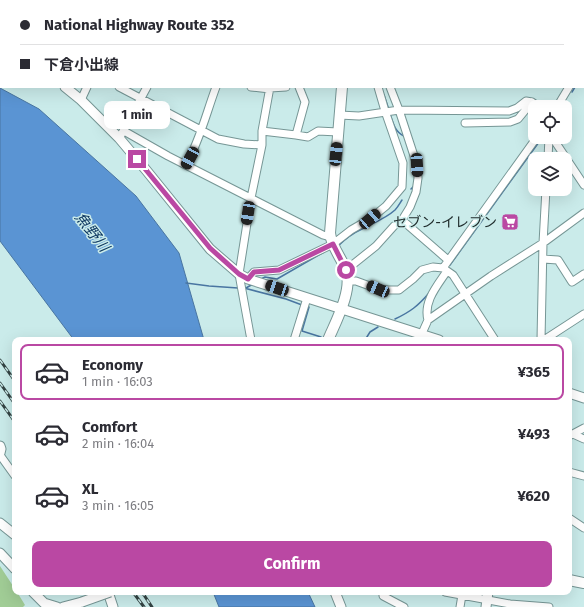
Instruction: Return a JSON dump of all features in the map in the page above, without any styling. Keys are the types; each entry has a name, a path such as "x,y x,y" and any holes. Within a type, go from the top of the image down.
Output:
{"highway":[{"path":"329,337 341,308 348,281 346,270 332,241 331,206 342,88"},
{"path":"572,580 584,582"}],"main road":[{"path":"66,88 121,134 146,170 210,248 239,274 306,303 341,308 420,337"},
{"path":"572,394 584,398"},
{"path":"0,446 0,454"},
{"path":"0,523 12,533"},
{"path":"0,552 12,566"},
{"path":"36,595 44,603 57,607"},
{"path":"69,607 101,595"},
{"path":"110,595 113,607"},
{"path":"336,595 341,607"}],"street":[{"path":"503,0 520,0"},
{"path":"80,100 86,88"},
{"path":"121,88 218,139 262,146"},
{"path":"146,88 121,134 251,198 332,241"},
{"path":"186,166 202,131 216,88"},
{"path":"251,337 239,274 251,198 262,146 262,131 270,88"},
{"path":"296,135 305,102 299,88"},
{"path":"248,279 254,272 279,270 370,219 386,206 402,187 403,163 378,88"},
{"path":"346,270 376,246 394,226 402,220 416,192 418,178 417,165 390,88"},
{"path":"561,100 568,88"},
{"path":"339,115 359,116 399,110 509,111 526,101 528,101"},
{"path":"465,123 510,122 518,119 528,107"},
{"path":"262,131 308,137 318,131 338,132"},
{"path":"428,320 426,315 431,295 445,270 448,260 532,144"},
{"path":"557,144 584,185"},
{"path":"541,337 546,196"},
{"path":"420,337 428,320 584,214"},
{"path":"402,220 448,260"},
{"path":"543,259 558,260 572,282 584,274"},
{"path":"348,281 366,284 378,289 399,290 413,280 422,270 433,267 445,270 452,275 493,337"},
{"path":"295,337 306,303"},
{"path":"554,337 584,314"},
{"path":"572,434 584,428"},
{"path":"572,435 584,439"},
{"path":"0,441 4,447 4,452 0,454 12,472"},
{"path":"572,473 584,476"},
{"path":"572,520 584,528"},
{"path":"382,595 404,607"},
{"path":"460,607 462,595 510,604 549,607"}],"green space":[{"path":"0,566 12,584 12,595 19,595 25,605 23,607 0,607"}],"water":[{"name":"魚野川","path":"0,88 39,109 136,196 179,253 203,337 72,337 0,241"},
{"path":"214,595 309,595 315,607 219,607"}],"waterway":[{"path":"572,92 574,88"},
{"path":"384,95 389,110"},
{"path":"390,114 396,130 404,136"},
{"path":"450,265 538,144"},
{"path":"411,189 414,186"},
{"path":"338,246 352,234 391,213 396,209 402,200"},
{"path":"261,279 265,277 277,279 324,252"},
{"path":"186,283 238,288"},
{"path":"246,288 253,284"},
{"path":"244,288 286,299 302,305"},
{"path":"395,319 414,308 429,293"},
{"path":"307,307 309,307 302,331 321,337"},
{"path":"367,337 370,332 378,327"}],"railway":[{"path":"0,360 12,377"},
{"path":"0,383 12,400"},
{"path":"0,401 12,418"},
{"path":"135,595 144,607"},
{"path":"144,595 152,607"}],"place":[{"name":"セブン-イレブン","path":"510,222"}],"route":[{"path":"137,159 210,248 239,274 248,279 254,272 279,270 333,244 346,270"}]}
